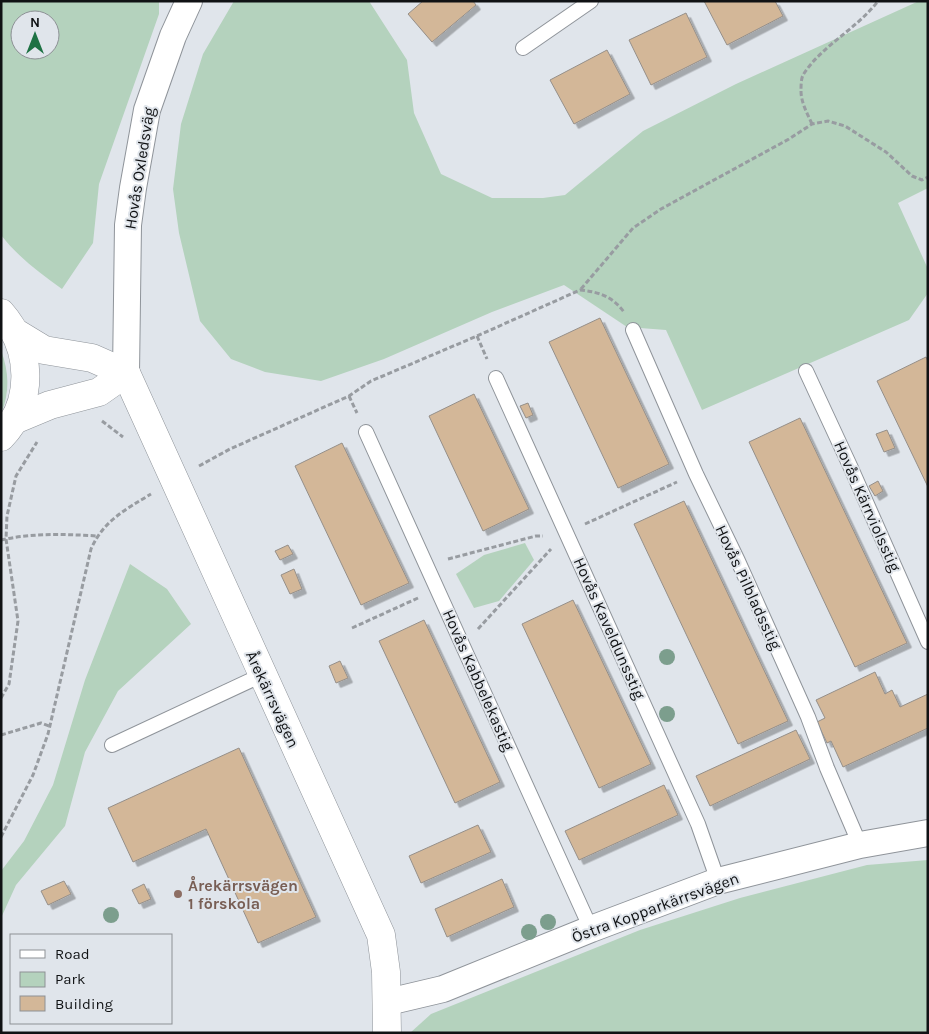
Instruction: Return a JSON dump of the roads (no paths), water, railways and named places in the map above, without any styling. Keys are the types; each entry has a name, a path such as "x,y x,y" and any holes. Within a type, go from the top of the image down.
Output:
{"street":[{"name":"Hovås Oxledsväg","path":"126,373 128,225 133,188 147,110 173,36 189,1"},
{"path":"9,323 44,350 92,358 126,373"},
{"path":"8,428 22,403 26,386 24,359 9,323"},
{"path":"8,428 50,405 99,392 126,373"},
{"name":"Årekärrsvägen","path":"126,373 381,935 388,1002 387,1033"},
{"name":"Östra Kopparkärrsvägen","path":"388,1002 443,989 718,880 860,845 928,832"}],"lane":[{"path":"523,48 591,1"},
{"name":"Hovås Pilbladsstig","path":"633,330 696,474 742,570 808,717 827,768 860,845"},
{"name":"Hovås Kärrviolsstig","path":"806,371 928,642"},
{"name":"Hovås Kaveldunsstig","path":"496,378 698,824 718,880"},
{"name":"Hovås Kabbelekastig","path":"366,432 591,929"},
{"path":"112,746 262,675"}],"place":[{"name":"Årekärrsvägen 1 förskola","path":"178,894"}]}
